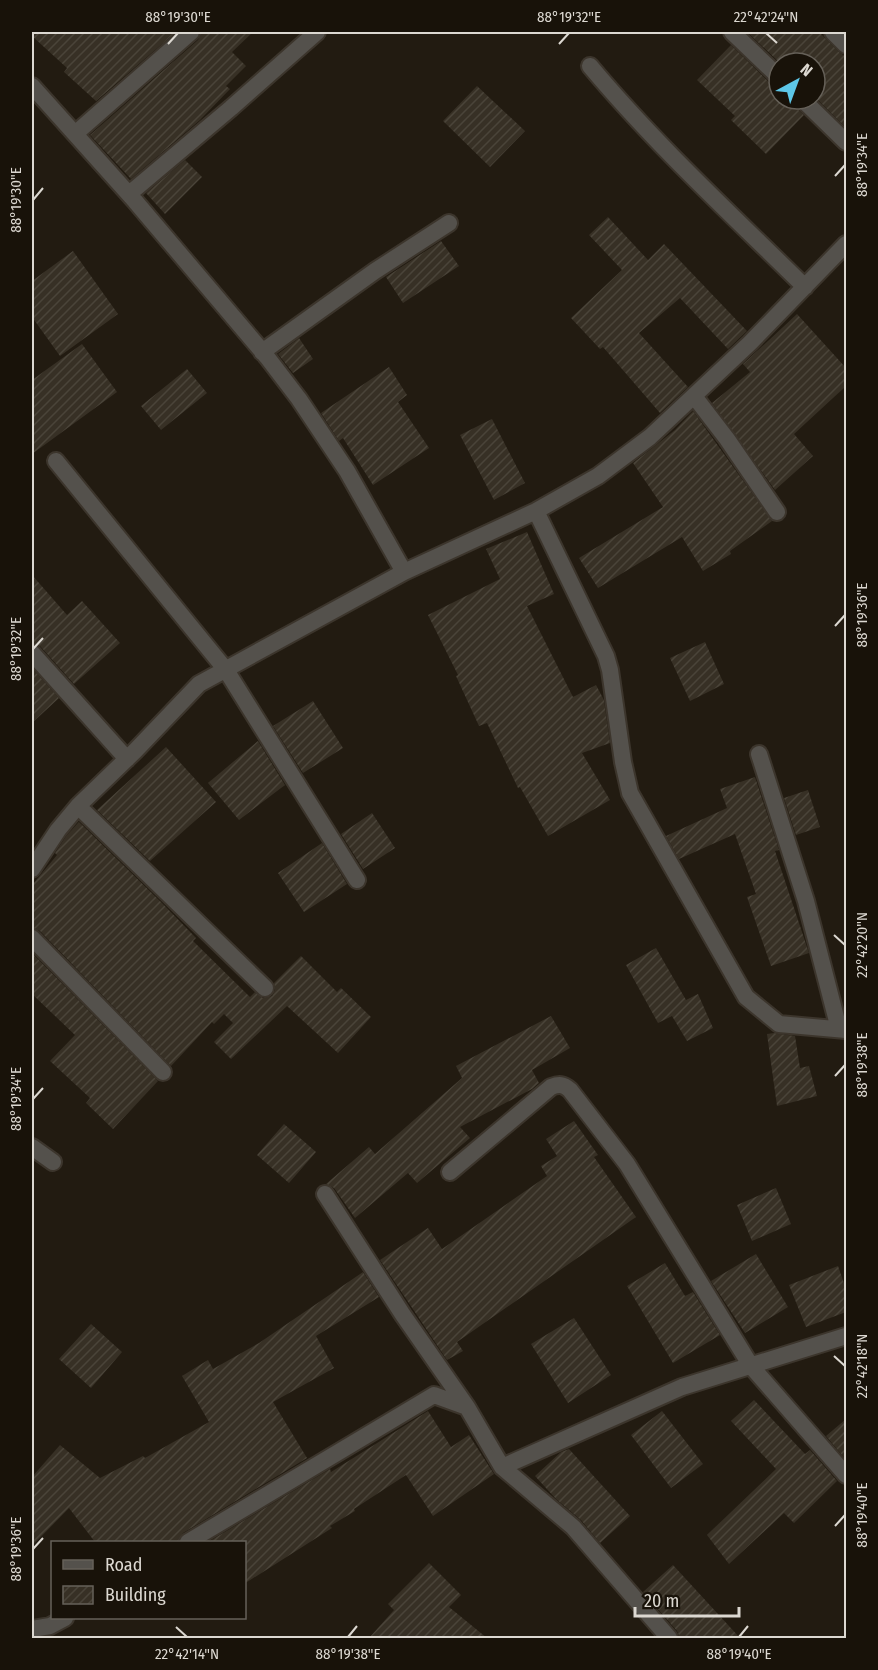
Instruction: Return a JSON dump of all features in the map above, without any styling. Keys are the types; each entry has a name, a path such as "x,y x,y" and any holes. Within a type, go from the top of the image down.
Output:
{"street":[{"path":"76,133 191,32"},
{"path":"129,194 317,32"},
{"path":"732,32 767,66"},
{"path":"834,32 846,45"},
{"path":"590,66 618,100 804,287"},
{"path":"32,86 129,194 262,352 298,399 347,471 404,572"},
{"path":"814,111 846,142"},
{"path":"262,352 375,271 449,223"},
{"path":"32,868 78,806 199,684 404,572 536,511 606,470 650,437 694,396 846,244"},
{"path":"694,396 727,439 777,512"},
{"path":"56,462 226,670 357,879"},
{"path":"536,511 606,656 630,793 746,998 778,1024 843,1030 806,901 759,754"},
{"path":"32,653 127,759"},
{"path":"78,806 265,988"},
{"path":"32,938 162,1072"},
{"path":"450,1172 551,1087 563,1085 570,1090 627,1164 751,1366 846,1475"},
{"path":"32,1147 53,1162"},
{"path":"326,1194 403,1315 467,1407 502,1467 573,1527 669,1638"},
{"path":"502,1467 682,1387 846,1336"},
{"path":"190,1541 434,1395 467,1407"},
{"path":"32,1629 58,1627"}],"building":[{"path":"32,32 176,32 96,101 64,72 67,68 32,36"},
{"path":"201,32 253,32 232,52 246,66 226,86 230,89 200,120 131,179 90,135 198,40"},
{"path":"747,32 819,32 846,57 846,128 827,109 827,51 767,51"},
{"path":"731,45 767,80 767,111 800,111 804,115 766,154 731,120 735,116 697,80"},
{"path":"477,86 525,131 490,167 443,121"},
{"path":"185,160 202,177 165,214 146,193"},
{"path":"608,217 648,260 664,244 747,331 728,349 680,298 639,333 688,387 660,413 603,347 600,349 571,318 622,270 589,235"},
{"path":"441,241 459,266 403,303 386,277"},
{"path":"73,251 118,314 60,356 32,317 32,281"},
{"path":"797,314 846,368 846,386 794,434 813,456 775,490 712,403 750,372 743,364"},
{"path":"299,338 313,359 293,373 278,354"},
{"path":"82,344 117,392 32,454 32,380"},
{"path":"389,367 407,395 398,402 429,448 373,485 343,438 339,441 321,413"},
{"path":"187,369 207,393 161,430 141,406"},
{"path":"693,411 772,521 730,551 731,554 703,571 682,537 598,588 579,558 663,507 633,463 675,430"},
{"path":"492,419 525,483 494,500 460,435"},
{"path":"527,532 554,594 527,606 573,697 596,685 604,700 610,743 582,753 610,800 548,836 520,787 518,788 487,723 479,726 456,676 458,675 428,615 500,579 486,549"},
{"path":"32,575 67,615 82,601 120,643 74,684 40,646 32,643"},
{"path":"705,642 724,684 690,701 670,658"},
{"path":"32,668 59,698 32,723"},
{"path":"313,701 343,748 303,773 273,726"},
{"path":"258,741 285,785 239,820 208,783"},
{"path":"166,747 216,802 150,861 97,810"},
{"path":"755,777 779,850 775,851 809,953 771,966 747,897 756,894 735,834 679,859 666,836 727,808 720,789"},
{"path":"808,790 820,827 796,835 784,798"},
{"path":"372,813 395,848 363,869 341,834"},
{"path":"79,822 162,903 196,938 193,941 250,997 255,992 263,998 272,996 275,990 274,983 301,956 337,992 341,988 371,1017 338,1053 287,1006 231,1059 214,1042 233,1023 224,1014 214,1024 212,1022 171,1066 40,931 32,928 32,885 57,855 55,853 66,836"},
{"path":"322,843 347,884 304,912 278,873"},
{"path":"656,948 686,1000 698,994 713,1028 687,1041 672,1016 658,1023 626,965"},
{"path":"32,953 158,1081 113,1129 86,1103 90,1098 50,1061 75,1035 32,994"},
{"path":"551,1016 570,1048 532,1070 539,1083 532,1089 460,1127 470,1138 417,1183 408,1173 355,1218 334,1188 326,1184 369,1147 375,1154 462,1078 456,1066"},
{"path":"767,1034 795,1036 800,1068 809,1066 817,1096 777,1106"},
{"path":"574,1121 598,1155 594,1157 636,1217 457,1342 463,1351 447,1360 380,1260 428,1228 442,1249 547,1176 541,1166 557,1156 546,1139"},
{"path":"284,1124 316,1152 289,1183 257,1155"},
{"path":"776,1188 791,1224 752,1241 737,1205"},
{"path":"756,1254 788,1307 745,1333 711,1281"},
{"path":"665,1263 685,1296 693,1292 720,1335 673,1363 627,1286"},
{"path":"838,1266 846,1289 846,1312 806,1327 789,1285"},
{"path":"363,1272 379,1297 316,1336 334,1368 273,1402 307,1458 183,1533 179,1541 94,1541 69,1508 32,1546 32,1477 60,1445 100,1478 143,1456 145,1458 209,1422 182,1376 208,1360 213,1369 259,1343"},
{"path":"574,1318 611,1375 568,1403 531,1344"},
{"path":"91,1324 122,1352 91,1388 59,1359"},
{"path":"754,1400 805,1454 810,1450 837,1481 794,1523 784,1513 729,1564 707,1535 776,1469 731,1421"},
{"path":"428,1411 451,1447 469,1435 494,1474 433,1516 406,1475 330,1526 332,1528 246,1583 246,1541 210,1541 330,1469 331,1472"},
{"path":"662,1411 703,1464 671,1488 631,1435"},
{"path":"846,1419 846,1460 826,1436"},
{"path":"569,1449 630,1516 600,1543 581,1520 556,1499 535,1476 561,1452"},
{"path":"429,1563 461,1595 449,1607 487,1638 369,1638 394,1610 388,1604"},
{"path":"673,1565 740,1638 680,1638 677,1631 643,1592"}]}
